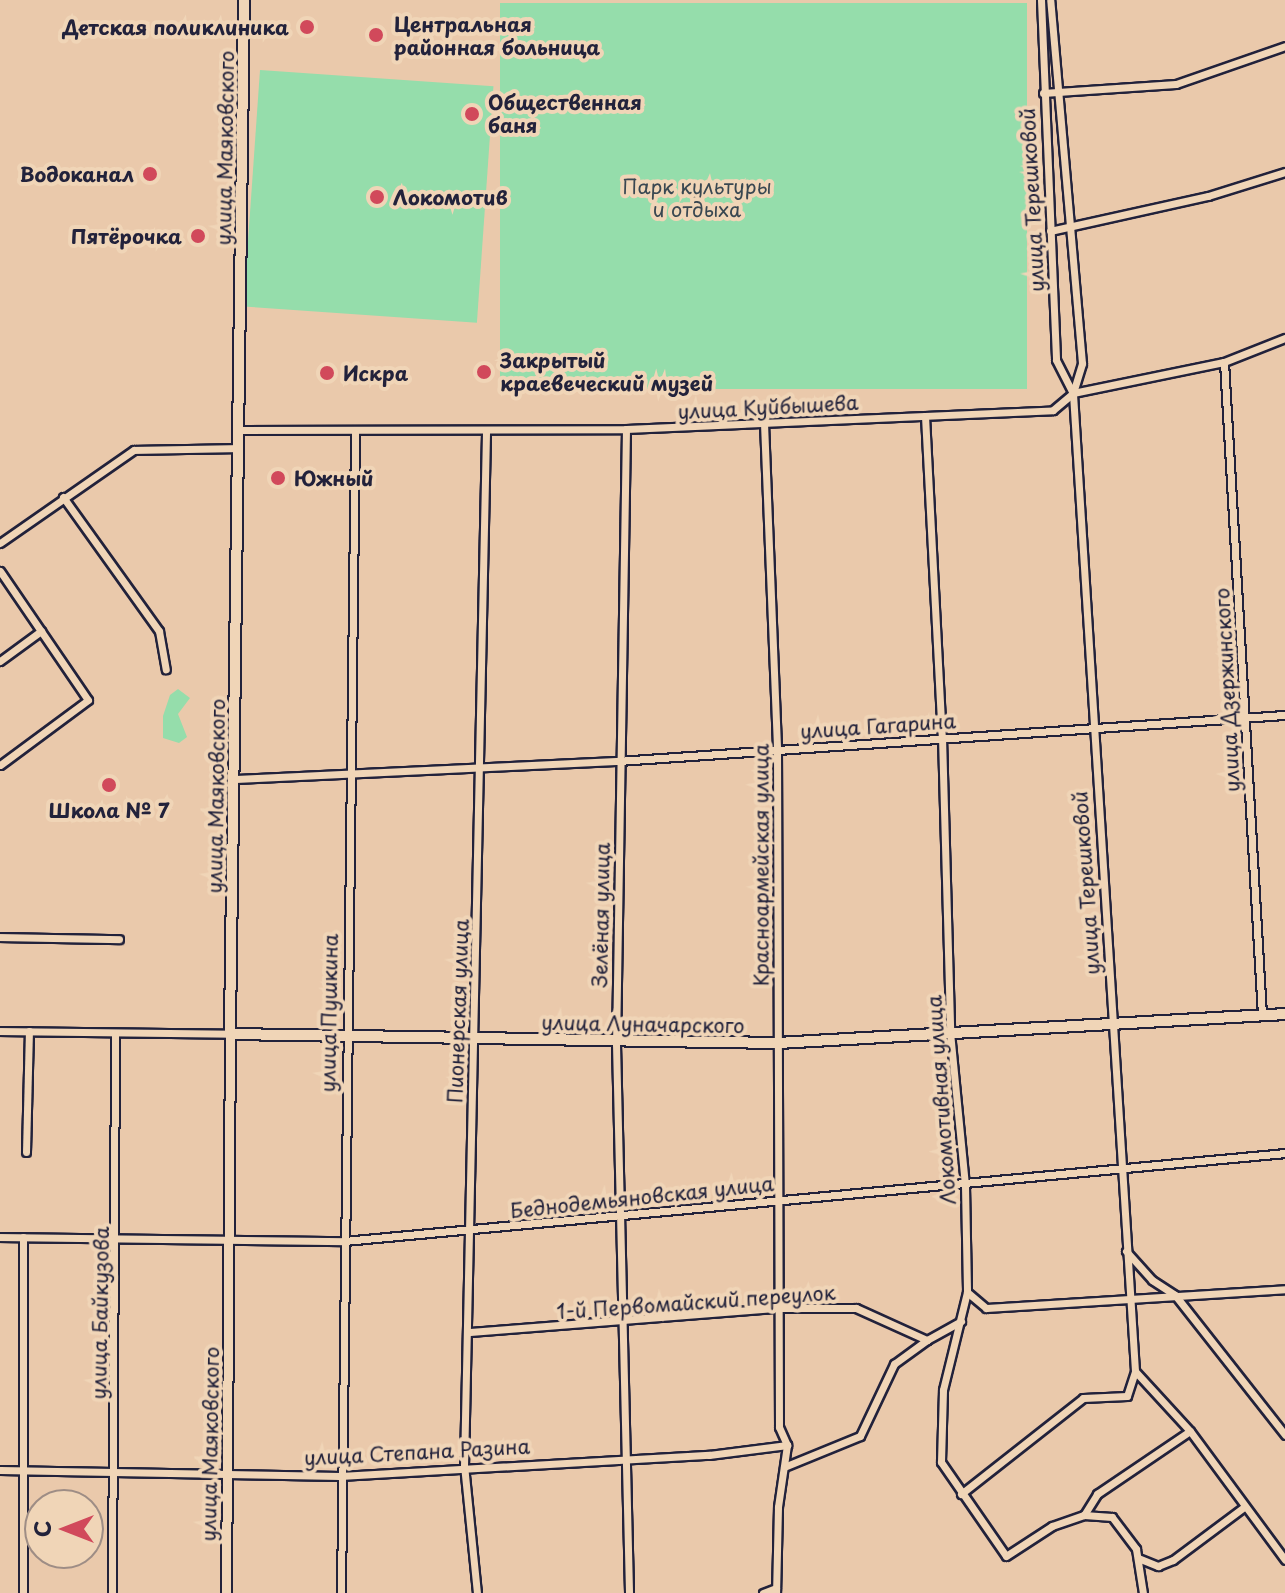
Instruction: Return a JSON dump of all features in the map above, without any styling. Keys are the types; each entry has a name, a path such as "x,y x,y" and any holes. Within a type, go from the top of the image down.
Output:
{"main road":[{"name":"улица Маяковского","path":"230,1034 244,0"},
{"name":"улица Луначарского","path":"230,1034 616,1044 778,1043 1285,1014"}],"street":[{"name":"улица Терешковой","path":"1041,0 1056,360 1073,393"},
{"name":"улица Терешковой","path":"1050,0 1082,363 1073,393 1135,1371"},
{"path":"1043,93 1176,84 1285,46"},
{"path":"1050,231 1208,196 1285,172"},
{"name":"улица Куйбышева","path":"239,430 355,433 626,429 1053,410 1073,393 1224,362 1285,338"},
{"name":"улица Дзержинского","path":"1224,362 1262,1016"},
{"name":"Локомотивная улица","path":"925,416 942,737 950,1032 965,1186 967,1292 943,1390 941,1462 1006,1556 1052,1526 1084,1515"},
{"name":"Красноармейская улица","path":"764,423 777,750 779,1427 787,1445 776,1591"},
{"name":"Зелёная улица","path":"626,429 618,761 616,1044 629,1593"},
{"name":"Пионерская улица","path":"477,1593 464,1466 470,1332 466,1231 486,430"},
{"name":"улица Пушкина","path":"341,1593 348,773 355,433"},
{"path":"0,543 134,450 239,448"},
{"path":"63,497 159,631 166,669"},
{"path":"0,571 88,700 0,765"},
{"path":"0,661 41,631"},
{"name":"улица Гагарина","path":"234,779 480,764 618,761 1285,715"},
{"path":"0,937 119,939"},
{"name":"улица Луначарского","path":"0,1031 230,1034"},
{"path":"26,1152 29,1031"},
{"name":"улица Байкузова","path":"112,1593 117,1239 115,1034"},
{"name":"улица Маяковского","path":"226,1593 230,1034"},
{"name":"Беднодемьяновская улица","path":"0,1237 344,1241 778,1199 965,1186 1123,1166 1285,1153"},
{"path":"23,1237 23,1593"},
{"path":"1126,1251 1152,1280 1175,1295 1285,1435"},
{"path":"967,1292 986,1308 1285,1289"},
{"name":"1-й Первомайский переулок","path":"470,1332 624,1323 778,1308 856,1308 927,1340"},
{"path":"784,1467 860,1436 894,1364 961,1321"},
{"path":"961,1494 1083,1398 1127,1396 1135,1371 1190,1431 1285,1560"},
{"path":"1143,1593 1138,1558 1112,1517 1084,1515 1097,1494 1190,1431"},
{"name":"улица Степана Разина","path":"0,1470 340,1476 787,1445"},
{"path":"1138,1558 1158,1566 1173,1560 1244,1507"},
{"path":"763,1593 776,1591"}],"green space":[{"name":"Парк культуры и отдыха","path":"500,3 1027,3 1027,389 500,389"},
{"name":"Локомотив","path":"260,70 493,86 477,323 243,306"},
{"path":"178,689 190,698 178,714 187,737 179,743 163,738 163,716 170,695"}],"place":[{"name":"Детская поликлиника","path":"307,27"},
{"name":"Центральная районная больница","path":"376,35"},
{"name":"Общественная баня","path":"472,114"},
{"name":"Водоканал","path":"150,174"},
{"name":"Локомотив","path":"377,197"},
{"name":"Пятёрочка","path":"198,236"},
{"name":"Закрытый краевеческий музей","path":"484,372"},
{"name":"Искра","path":"327,373"},
{"name":"Южный","path":"278,478"},
{"name":"Школа № 7","path":"109,785"}]}
